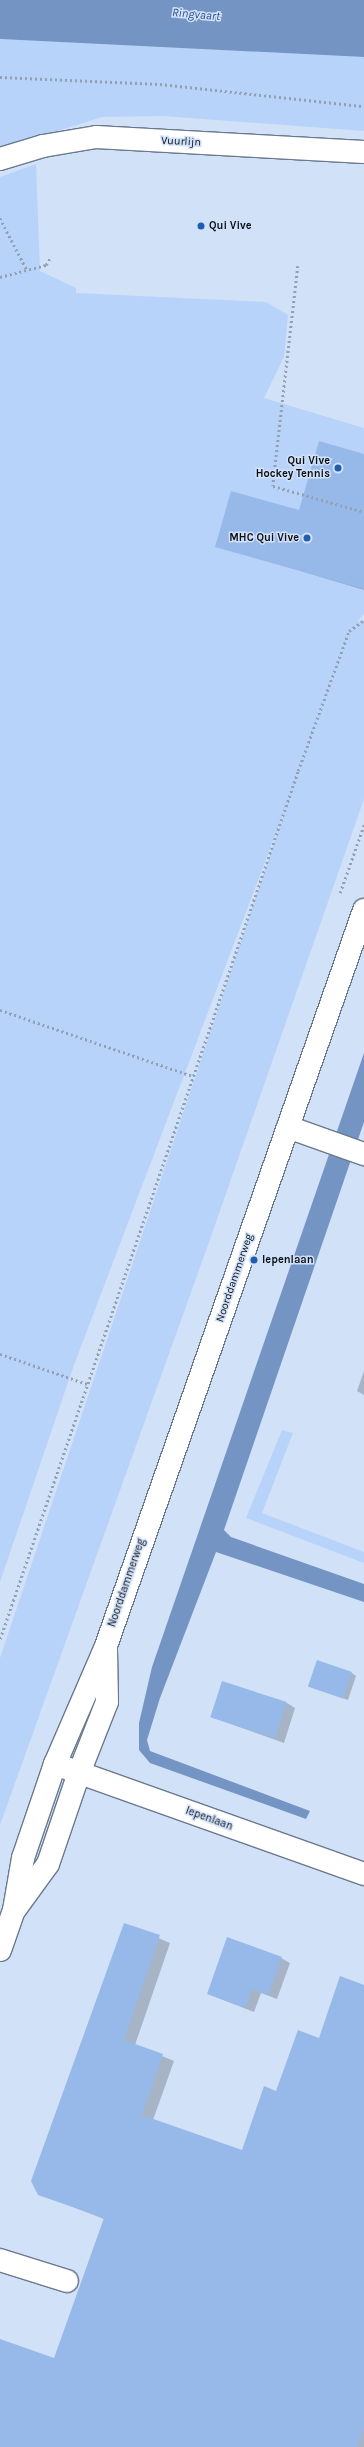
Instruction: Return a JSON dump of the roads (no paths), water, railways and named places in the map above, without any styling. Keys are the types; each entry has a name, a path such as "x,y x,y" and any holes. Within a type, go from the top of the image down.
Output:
{"street":[{"name":"Vuurlijn","path":"0,159 42,146 96,138 364,152"},
{"name":"Noorddammerweg","path":"0,1950 14,1910 23,1858 55,1764 106,1646 364,910"},
{"path":"288,1127 364,1154"},
{"name":"Noorddammerweg","path":"14,1910 48,1864 79,1773 107,1702 106,1646"},
{"name":"Iepenlaan","path":"55,1764 364,1874"},
{"path":"0,2260 67,2281"}],"water":[{"name":"Ringvaart","path":"0,0 364,0 364,57 0,39"},
{"path":"364,1053 364,1122 224,1530 231,1537 364,1584 364,1602 216,1552 160,1698 147,1740 150,1751 310,1811 306,1819 150,1763 139,1750 139,1723 152,1667"}],"place":[{"name":"Qui Vive","path":"201,226"},
{"name":"Qui Vive Hockey Tennis","path":"338,468"},
{"name":"MHC Qui Vive","path":"307,538"},
{"name":"Iepenlaan","path":"254,1260"}]}
